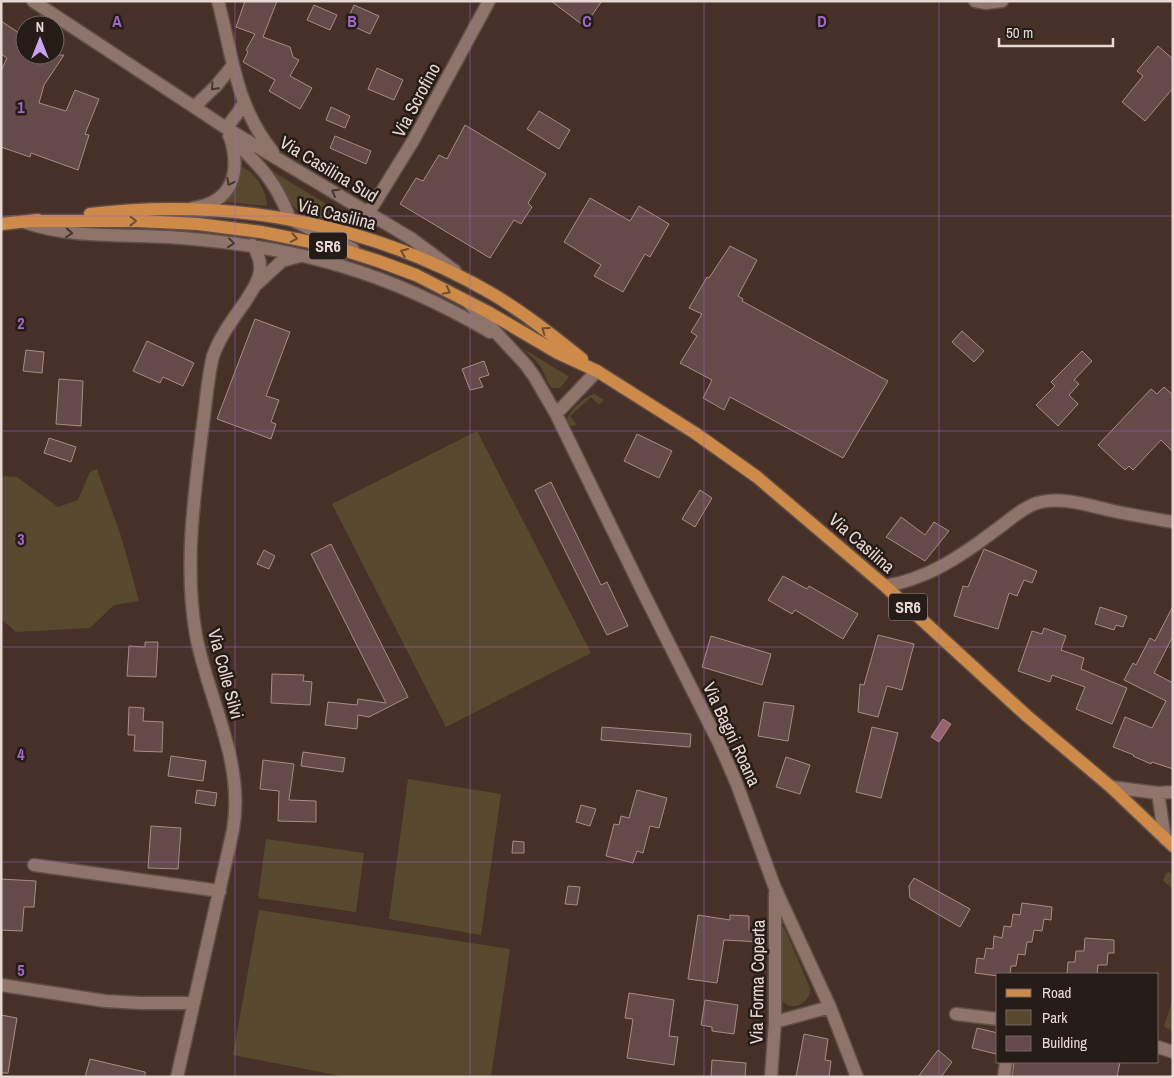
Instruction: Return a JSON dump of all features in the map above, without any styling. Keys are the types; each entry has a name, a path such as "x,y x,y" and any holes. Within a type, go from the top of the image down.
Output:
{"main road":[{"name":"Via Casilina","path":"1,224 103,212 184,210 243,213 290,219 338,230 403,251 462,278 527,317 597,371 690,429 758,477 885,586 1027,716 1112,787 1169,842"},
{"name":"Via Casilina","path":"27,221 160,221 209,225 314,242 378,261 416,275 467,301 558,353 597,371"}],"street":[{"name":"Via Casilina Sud","path":"34,1 194,107 227,132 279,159 368,212 432,253 462,278"},
{"path":"218,1 244,103 262,138 279,159"},
{"name":"Via Scrofino","path":"368,212 414,141 489,1"},
{"path":"975,1 986,3 1002,1"},
{"path":"194,107 216,86 233,65"},
{"path":"184,210 212,203 229,187 234,176 235,165 234,151 227,132 244,103"},
{"path":"227,132 271,179 290,219 378,261"},
{"path":"27,221 42,228 62,232 177,237 252,246 304,255 358,271 411,290 452,310 500,338"},
{"path":"252,246 260,264 260,274 255,286"},
{"path":"255,286 282,261 304,255"},
{"name":"Via Colle Silvi","path":"177,1077 235,822 236,787 231,756 207,680 194,626 191,573 192,522 196,478 213,356 220,341 255,286"},
{"path":"467,301 500,338"},
{"name":"Via Bagni Roana","path":"500,338 530,370 556,414 719,742 736,782 775,888 830,1007 857,1077"},
{"path":"556,414 597,371"},
{"path":"885,586 911,580 935,570 965,552 1023,511 1041,502 1070,502 1173,522"},
{"path":"1112,787 1158,793 1173,792"},
{"path":"1158,793 1169,842"},
{"path":"34,865 220,891"},
{"name":"Via Forma Coperta","path":"772,1077 775,1022 775,888"},
{"path":"1,985 105,1001 194,1003"},
{"path":"775,1022 830,1007"},
{"path":"956,1014 996,1019"},
{"path":"1159,1047 1173,1052"},
{"path":"1004,1077 1006,1063"}],"green space":[{"path":"240,166 251,173 259,182 265,194 267,206 225,202 224,200"},
{"path":"272,171 374,233 297,210 287,198"},
{"path":"522,348 568,376 560,388 552,388 538,363"},
{"path":"595,394 604,400 599,405 591,397 570,416 577,425 570,426 567,421 573,409 587,397"},
{"path":"477,431 591,653 446,727 332,504"},
{"path":"97,469 122,539 139,601 114,605 90,628 16,632 1,619 1,476 17,477 58,507 78,500 90,472"},
{"path":"408,779 501,794 481,935 389,919"},
{"path":"266,839 364,853 356,912 258,898"},
{"path":"1169,872 1173,875 1173,889 1163,881 1166,873"},
{"path":"259,910 510,949 491,1077 346,1077 233,1055"},
{"path":"781,927 784,927 810,988 810,994 807,999 799,1005 788,1005 781,997"},
{"path":"1173,999 1173,1032 1164,1026"}],"shaded area":[{"path":"943,719 951,724 939,742 931,737"}],"building":[{"path":"245,1 277,1 263,37 290,47 293,57 299,60 290,76 312,88 300,109 269,91 275,80 243,62 248,52 246,50 255,34 236,27"},
{"path":"551,1 602,1 584,26"},
{"path":"314,5 337,15 330,30 307,20"},
{"path":"354,5 379,16 370,34 346,23"},
{"path":"1,21 15,30 15,65 57,65 44,85 39,103 66,111 75,90 99,99 85,134 89,135 78,170 31,153 30,157 1,147 1,71 7,58 1,54"},
{"path":"1158,46 1173,59 1173,88 1145,121 1122,102 1143,76 1137,71"},
{"path":"377,68 403,80 394,100 368,89"},
{"path":"331,107 350,116 345,128 326,120"},
{"path":"539,111 570,130 559,149 527,129"},
{"path":"465,125 546,174 528,203 532,207 521,224 514,220 490,258 400,204 416,178 423,181 439,155 447,159"},
{"path":"335,136 371,151 366,164 330,148"},
{"path":"590,198 630,221 639,206 669,224 650,257 645,254 623,292 594,276 601,265 564,242"},
{"path":"730,246 757,260 738,296 743,299 742,301 888,381 843,458 730,397 724,410 703,398 712,380 680,363 697,336 691,332 702,314 689,308 707,277 709,278"},
{"path":"255,319 290,332 266,396 279,400 271,422 276,424 271,439 217,419"},
{"path":"962,331 984,351 974,362 952,342"},
{"path":"147,341 194,363 183,386 163,377 160,383 133,371"},
{"path":"26,350 44,352 42,373 23,371"},
{"path":"1082,351 1092,361 1074,380 1079,384 1069,395 1078,404 1058,426 1036,405 1055,386 1051,382"},
{"path":"484,361 489,375 479,378 483,387 470,390 462,369"},
{"path":"59,379 83,381 81,426 56,424"},
{"path":"1164,387 1173,395 1173,452 1161,440 1133,470 1129,466 1125,470 1098,445 1151,389 1157,394"},
{"path":"637,434 672,451 659,478 624,461"},
{"path":"49,438 76,447 71,462 44,453"},
{"path":"551,482 601,585 607,582 628,626 607,635 535,490"},
{"path":"700,490 712,498 695,527 682,519"},
{"path":"901,517 925,535 934,522 949,531 925,561 886,537"},
{"path":"331,544 408,697 369,717 358,715 357,729 325,725 328,702 357,705 358,699 386,703 311,554"},
{"path":"984,549 1037,571 1032,583 1024,580 1017,596 1009,593 998,629 954,616 963,586 968,587"},
{"path":"264,550 275,556 269,569 257,564"},
{"path":"783,576 807,589 809,586 858,614 843,639 795,610 792,614 768,600"},
{"path":"1173,606 1173,636 1154,673 1173,683 1173,769 1152,762 1151,764 1113,747 1125,717 1152,728 1166,701 1124,680 1133,663 1136,665 1150,638 1155,641"},
{"path":"1100,607 1127,616 1123,627 1116,625 1114,630 1095,624"},
{"path":"1044,628 1066,636 1061,650 1084,658 1081,669 1127,688 1112,724 1076,709 1085,687 1052,675 1050,682 1018,671 1032,631 1042,634"},
{"path":"878,635 914,644 902,690 887,686 878,717 858,712 860,684 864,685"},
{"path":"711,636 771,654 762,685 702,667"},
{"path":"145,642 158,642 156,677 127,676 129,646 145,647"},
{"path":"272,674 304,675 303,681 312,682 310,705 271,703"},
{"path":"764,702 794,706 788,741 758,736"},
{"path":"129,707 144,708 143,721 163,722 162,752 134,751 135,735 128,735"},
{"path":"602,727 691,734 690,747 601,740"},
{"path":"872,727 898,733 881,798 856,792"},
{"path":"303,752 345,758 343,772 301,766"},
{"path":"171,756 206,761 203,781 168,776"},
{"path":"786,757 810,765 800,794 776,787"},
{"path":"263,760 294,764 289,800 316,801 316,822 278,821 279,791 260,789"},
{"path":"197,790 217,793 215,806 195,803"},
{"path":"637,790 667,798 659,828 650,826 643,853 637,851 633,863 606,856 614,824 619,825 621,816 629,818"},
{"path":"581,805 596,809 590,826 576,822"},
{"path":"151,826 181,828 178,869 148,868"},
{"path":"513,841 524,842 524,853 512,853"},
{"path":"914,878 970,909 960,927 910,898 909,886"},
{"path":"1,879 36,881 34,907 24,907 22,931 1,930"},
{"path":"568,886 580,887 577,905 565,904"},
{"path":"1022,903 1052,907 1051,920 1044,919 1042,931 1034,930 1032,942 1027,942 1025,955 1018,954 1016,966 1011,966 1010,973 996,973 996,976 975,973 977,958 984,959 986,948 993,949 994,936 1002,938 1004,926 1011,927 1013,914 1020,915"},
{"path":"698,915 730,920 730,915 749,916 749,930 760,930 760,942 724,940 717,983 688,979"},
{"path":"1085,938 1114,940 1114,953 1108,953 1107,965 1098,965 1097,973 1067,973 1068,962 1075,962 1076,951 1084,951"},
{"path":"629,993 674,1000 669,1036 678,1037 674,1065 627,1058 633,1019 625,1018"},
{"path":"705,1000 738,1005 734,1034 712,1031 712,1027 701,1025"},
{"path":"1,1015 17,1018 8,1073 1,1073"},
{"path":"977,1028 996,1033 996,1054 972,1048"},
{"path":"804,1034 828,1039 825,1060 831,1061 829,1077 796,1077"},
{"path":"938,1050 952,1062 941,1077 918,1077"},
{"path":"90,1059 145,1072 145,1077 85,1077"},
{"path":"712,1060 746,1063 745,1077 711,1077"},
{"path":"1014,1063 1120,1063 1117,1077 1012,1077"}]}
